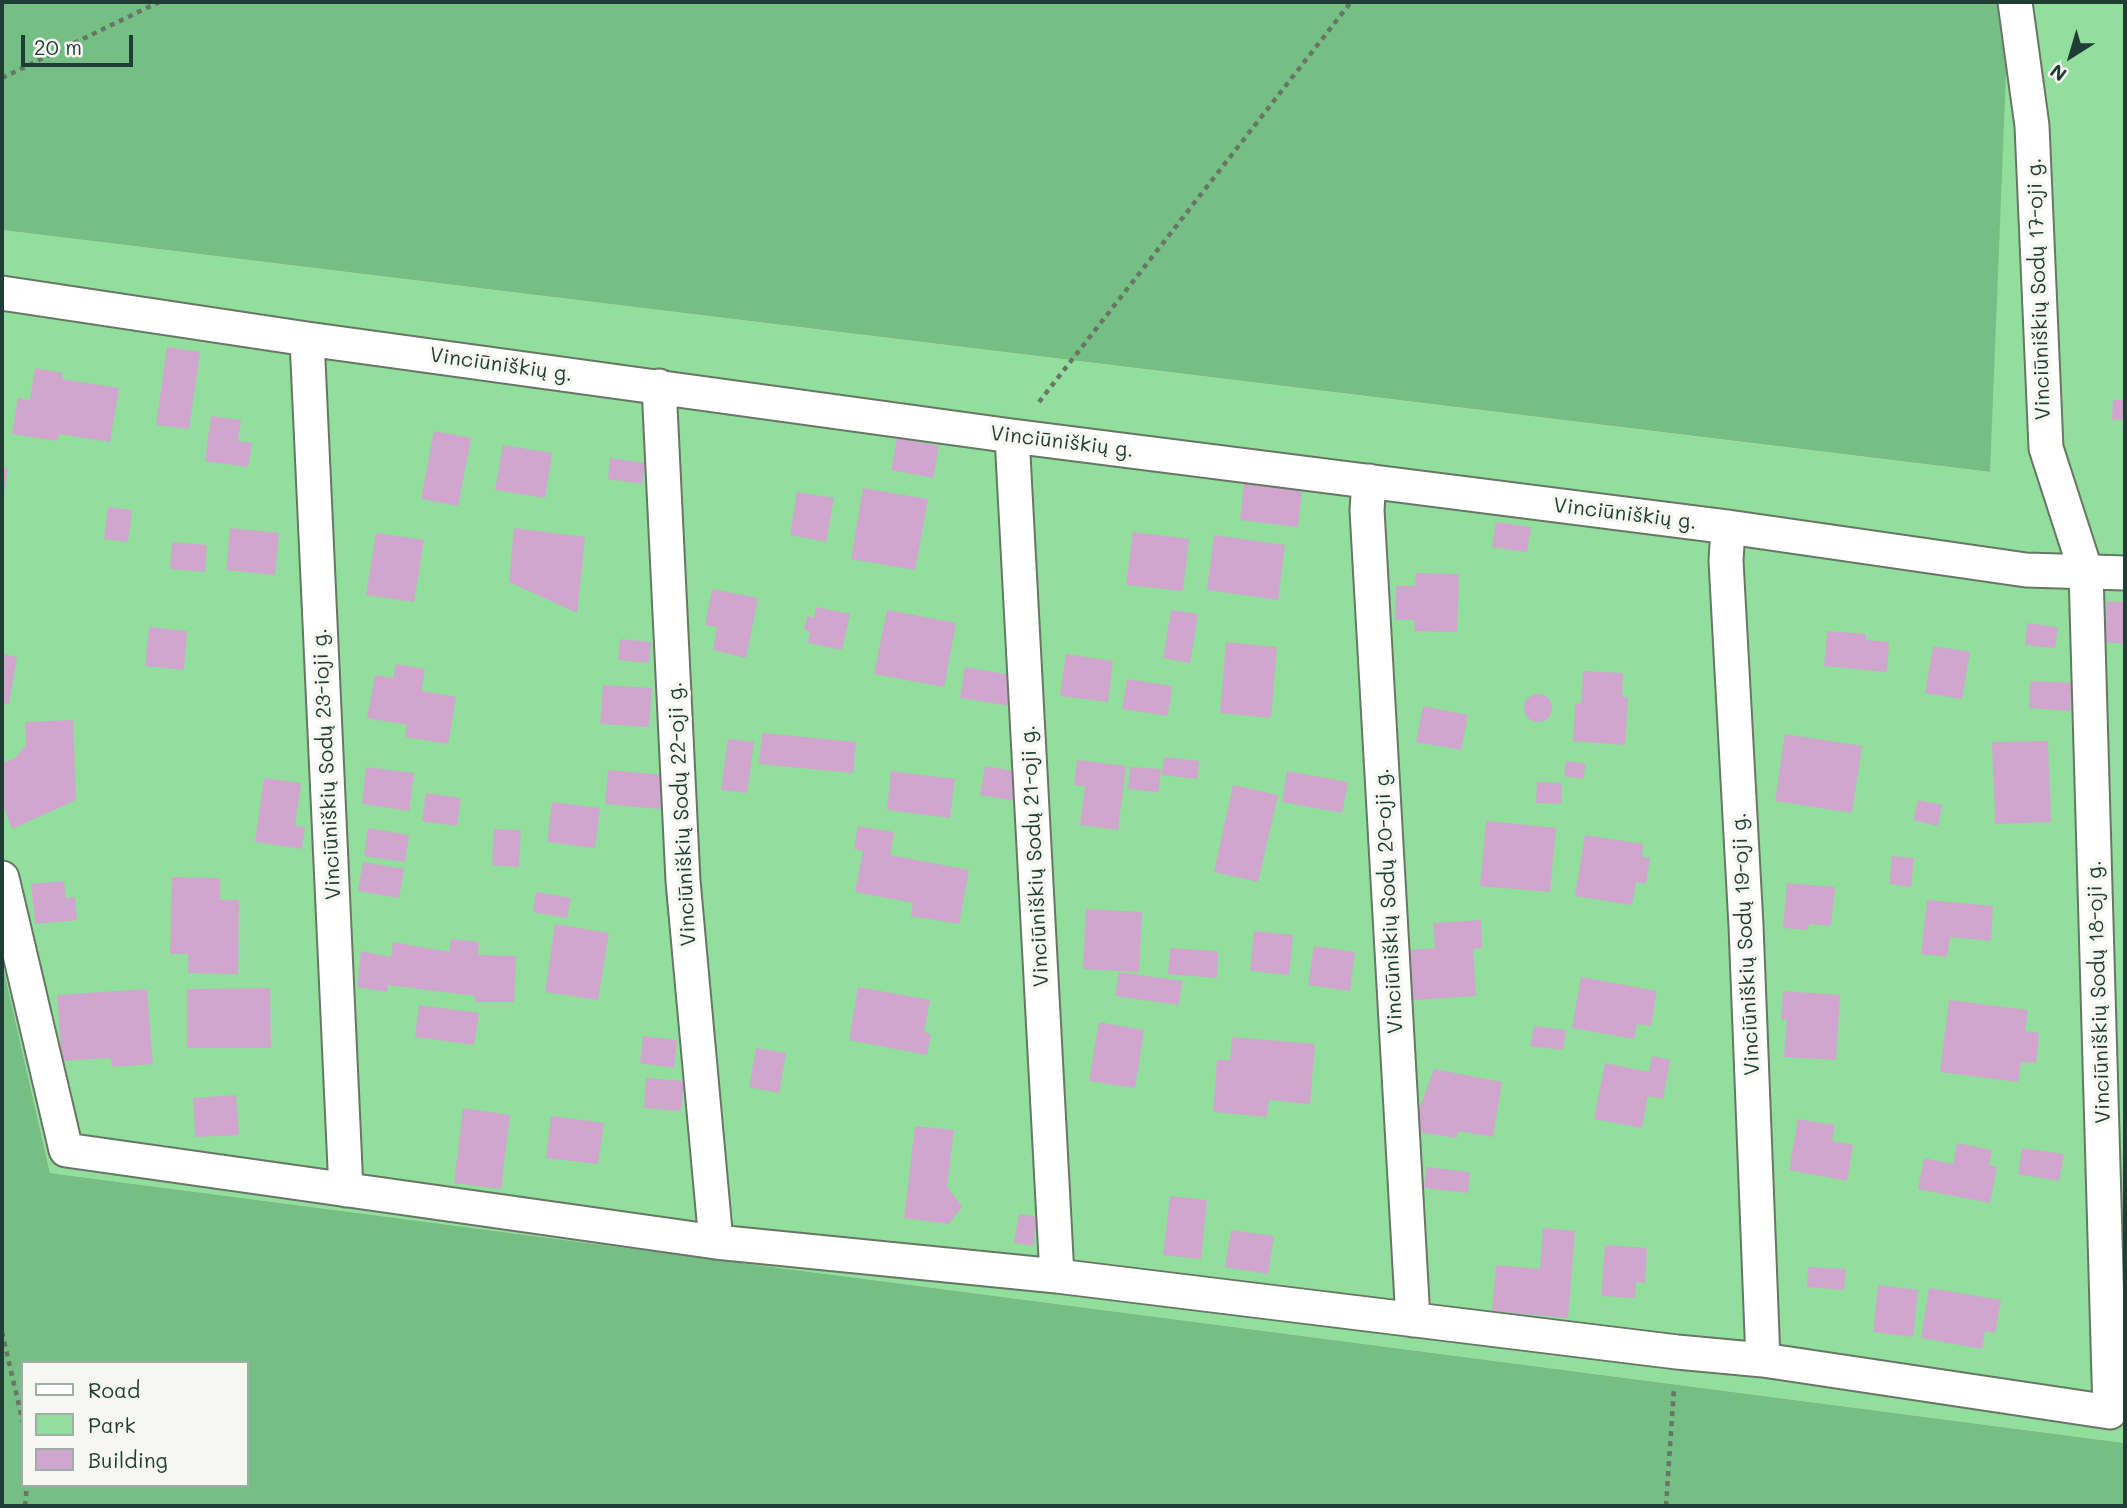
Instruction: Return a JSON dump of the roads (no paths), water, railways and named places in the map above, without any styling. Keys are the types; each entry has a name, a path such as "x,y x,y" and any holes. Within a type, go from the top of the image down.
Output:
{"street":[{"name":"Vinciūniškių Sodų 17-oji g.","path":"2015,2 2032,126 2046,448 2086,572"},
{"name":"Vinciūniškių g.","path":"2,293 307,340 1012,436 1728,527 2026,569 2125,573"},
{"name":"Vinciūniškių Sodų 23-ioji g.","path":"307,340 346,1190"},
{"name":"Vinciūniškių Sodų 22-oji g.","path":"659,386 684,881 716,1242"},
{"name":"Vinciūniškių Sodų 21-oji g.","path":"1012,436 1057,1276"},
{"name":"Vinciūniškių Sodų 20-oji g.","path":"1369,481 1367,510 1413,1320"},
{"name":"Vinciūniškių Sodų 19-oji g.","path":"1728,527 1726,561 1746,926 1763,1360"},
{"name":"Vinciūniškių Sodų 18-oji g.","path":"1763,1360 2110,1412 2086,572"},
{"path":"2,878 66,1150 716,1242 1057,1276 1677,1352 1763,1360"}]}
